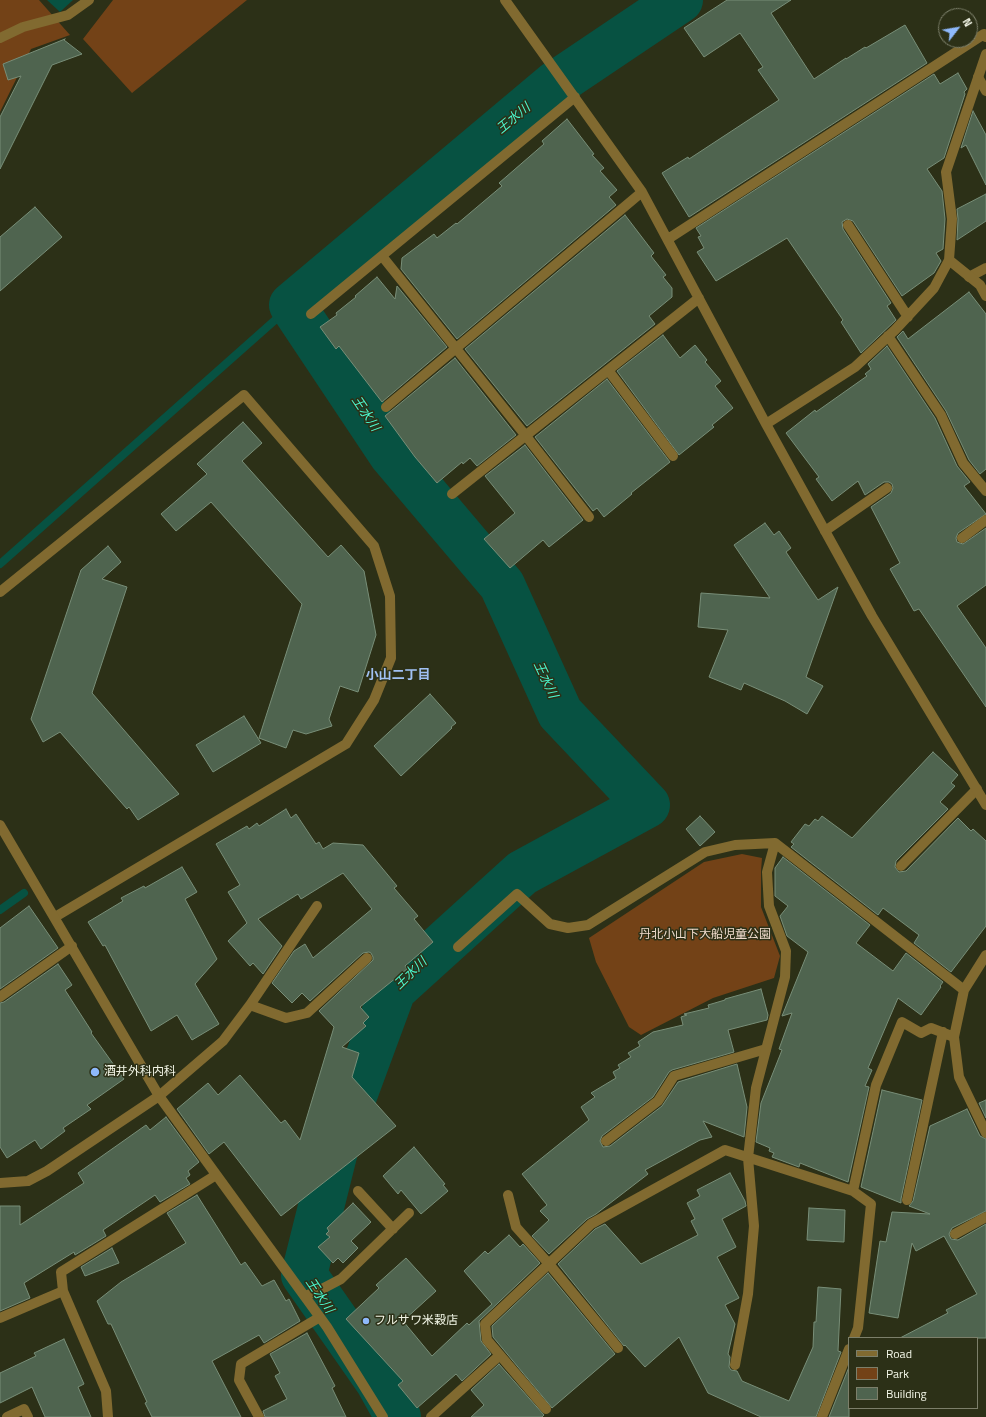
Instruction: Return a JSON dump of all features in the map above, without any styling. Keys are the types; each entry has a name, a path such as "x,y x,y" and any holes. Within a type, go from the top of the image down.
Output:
{"street":[{"path":"0,38 23,27 68,15 89,0"},
{"path":"505,0 642,192 766,424 872,616 986,805"},
{"path":"668,239 984,34 986,37"},
{"path":"766,424 855,366 908,317 934,288 949,260 952,219 946,172 986,54"},
{"path":"978,77 986,91"},
{"path":"311,314 575,97"},
{"path":"386,407 642,192"},
{"path":"848,225 908,317"},
{"path":"382,256 589,517"},
{"path":"949,260 980,285 986,296"},
{"path":"969,277 986,268"},
{"path":"452,494 699,298"},
{"path":"888,336 941,415 963,463 986,491"},
{"path":"608,370 673,456"},
{"path":"0,592 244,395 374,546 390,596 391,658 374,700 346,744 55,917"},
{"path":"825,531 887,488"},
{"path":"962,538 986,520"},
{"path":"901,866 976,790"},
{"path":"0,825 72,946 158,1096 216,1175 308,1295 320,1317 328,1327 383,1417"},
{"path":"458,947 517,894 550,924 568,928 588,924 705,852 735,845 775,843 964,990"},
{"path":"735,1365 748,1294 754,1226 748,1158 756,1088 785,977 786,951 769,906 767,872 775,843"},
{"path":"0,1183 28,1181 47,1171 158,1096 223,1041 250,1005 316,906"},
{"path":"0,997 72,946"},
{"path":"986,955 964,990 954,1037 959,1077 986,1133"},
{"path":"250,1005 286,1018 307,1012 367,958"},
{"path":"853,1191 876,1085 902,1022 921,1033 931,1028 954,1037"},
{"path":"907,1200 942,1032"},
{"path":"606,1141 658,1101 674,1076 766,1049"},
{"path":"546,1409 487,1340 485,1324 591,1224 725,1150 853,1191 871,1204 858,1328 854,1337"},
{"path":"108,1417 106,1391 62,1291 61,1272 216,1175"},
{"path":"358,1190 393,1229"},
{"path":"508,1195 516,1227 549,1264 618,1348"},
{"path":"308,1295 340,1279 409,1213"},
{"path":"955,1234 986,1217"},
{"path":"0,1318 62,1291"},
{"path":"259,1417 238,1380 241,1364 320,1317"},
{"path":"822,1417 848,1352"},
{"path":"431,1417 500,1355"},
{"path":"7,1417 24,1409 28,1417"}],"green space":[{"path":"0,0 39,0 70,35 31,49 0,112"},
{"path":"113,0 247,0 132,93 83,39"},
{"name":"丹北小山下大船児童公園","path":"742,854 762,858 761,907 780,956 774,978 713,998 641,1035 629,1027 596,962 589,938 704,862"}],"water":[{"path":"47,0 73,0 60,12"}],"building":[{"path":"727,0 791,0 771,13 814,79 846,58 905,25 927,63 689,217 662,173 688,157 689,159 779,100 758,70 763,67 740,33 704,57 684,28"},
{"path":"65,39 64,40 82,54 52,65 0,169 0,117 21,76 8,80 3,64"},
{"path":"958,73 967,89 964,92 965,94 944,158 927,169 942,191 945,219 943,249 936,253 941,261 934,273 902,296 853,221 847,219 842,222 843,229 891,303 887,306 896,320 861,353 841,322 843,320 787,238 716,281 697,252 704,248 698,237 701,236 696,228 934,74 940,84"},
{"path":"973,111 986,135 986,185 966,145 961,148"},
{"path":"567,119 594,154 592,155 604,168 600,171 617,190 609,197 616,205 457,339 401,269 402,258 434,234 437,238 456,223 457,224 502,186 499,183 544,144 542,141"},
{"path":"986,194 986,221 957,240 957,209"},
{"path":"35,207 62,237 0,291 0,237"},
{"path":"625,215 654,253 651,256 666,275 663,277 672,288 672,297 649,316 655,324 527,426 465,349"},
{"path":"377,277 395,299 397,286 447,347 382,402 339,346 336,349 320,327 337,315 336,313"},
{"path":"969,292 986,314 986,469 980,474 969,460 946,411 897,337 903,331 908,339"},
{"path":"663,335 680,358 695,345 707,360 705,362 721,381 715,386 733,408 712,425 714,427 679,455 617,371"},
{"path":"887,346 935,418 957,466 970,482 964,486 986,514 958,533 956,538 957,542 963,544 986,528 986,585 957,606 986,648 986,707 919,609 914,611 890,569 900,563 871,507 891,493 893,488 892,484 889,482 884,482 865,495 858,481 832,501 816,479 819,477 786,433 815,410 816,412 867,376 865,374 871,369 868,364"},
{"path":"455,358 516,435 477,466 470,458 463,464 462,462 437,483 415,457 385,416"},
{"path":"607,379 670,462 604,517 597,508 593,511 535,437"},
{"path":"243,422 262,443 242,461 328,557 341,545 364,571 376,635 358,692 340,686 329,719 332,726 306,734 293,730 286,748 259,738 302,604 211,502 176,531 161,514 207,474 197,464"},
{"path":"525,445 583,520 549,547 543,540 510,568 484,539 515,513 485,476"},
{"path":"765,523 774,535 779,531 791,548 786,552 818,600 838,587 806,677 823,686 807,714 785,701 744,683 741,690 709,677 728,630 698,627 701,593 770,598 734,545"},
{"path":"108,546 121,562 102,579 127,587 92,693 179,794 138,820 129,807 127,809 60,732 43,742 31,719 81,570"},
{"path":"430,694 456,723 401,776 374,746"},
{"path":"244,716 261,743 213,772 196,745"},
{"path":"933,752 958,775 951,783 955,786 940,802 948,809 896,861 895,867 899,872 906,871 958,818 971,831 973,829 986,841 986,926 951,972 914,943 919,935 883,908 878,915 791,847 794,844 791,842 805,824 809,826 815,819 818,821 822,816 852,838"},
{"path":"286,809 291,818 296,814 316,844 319,842 323,849 333,843 363,845 397,886 394,888 418,916 414,919 433,942 405,966 407,969 360,1007 369,1017 363,1023 366,1026 342,1047 359,1053 352,1077 396,1126 281,1216 224,1142 209,1154 177,1109 208,1083 218,1095 240,1075 281,1123 285,1120 300,1140 334,1027 319,1011 373,960 371,953 363,953 310,1001 302,993 292,1003 272,983 294,951 305,944 313,958 372,909 343,873 301,899 298,894 258,919 282,946 263,974 253,963 250,966 228,941 247,923 228,892 240,885 216,844 247,826 249,829 257,823 259,826"},
{"path":"700,816 715,832 700,846 686,829"},
{"path":"783,857 870,925 856,943 893,971 906,953 943,982 921,1015 898,998 868,1068 872,1070 865,1086 869,1087 848,1182 800,1163 799,1167 772,1157 774,1153 769,1151 770,1148 756,1142 761,1103 782,1050 779,1049 792,1013 782,1016 808,952 787,936 780,916 788,906 775,896 775,868"},
{"path":"182,867 197,892 185,899 217,959 195,984 219,1024 192,1040 177,1015 151,1031 105,945 103,946 88,922 123,901 121,898 144,886 145,888"},
{"path":"29,906 58,948 0,989 0,928"},
{"path":"58,964 72,985 65,990 92,1032 91,1033 124,1079 87,1105 91,1109 63,1128 65,1131 41,1149 35,1140 7,1158 0,1147 0,1003 4,1002"},
{"path":"761,989 768,1015 767,1020 728,1030 734,1052 672,1070 669,1072 653,1097 602,1136 600,1141 603,1147 610,1146 662,1106 678,1082 737,1064 747,1107 744,1137 703,1121 712,1137 700,1140 645,1170 648,1174 596,1214 587,1219 549,1254 532,1236 549,1220 540,1211 547,1205 522,1174 589,1120 581,1107 595,1097 591,1093 616,1078 613,1072 620,1068 618,1065 631,1057 628,1053 640,1046 638,1042 653,1032 683,1025 681,1017 687,1015 684,1014 709,1008 708,1005"},
{"path":"882,1090 922,1100 901,1203 861,1187"},
{"path":"986,1100 986,1118 979,1103"},
{"path":"967,1109 980,1136 986,1139 986,1211 952,1228 949,1234 951,1239 958,1240 986,1224 986,1338 902,1337 948,1313 946,1310 977,1294 944,1236 916,1251 912,1243 898,1318 869,1313 880,1241 886,1242 892,1212 930,1214 909,1206 913,1201 930,1126"},
{"path":"166,1117 199,1162 188,1171 190,1175 186,1178 190,1184 160,1202 155,1195 103,1230 106,1236 75,1255 74,1252 24,1283 30,1298 0,1311 0,1206 20,1206 20,1225 84,1183 78,1173 146,1125 150,1130"},
{"path":"414,1147 445,1184 443,1185 448,1191 421,1214 401,1190 398,1194 383,1176"},
{"path":"730,1173 745,1201 746,1206 722,1219 736,1247 717,1257 739,1298 725,1305 735,1324 728,1354 730,1357 729,1367 731,1370 737,1371 742,1381 789,1401 813,1347 818,1287 841,1289 838,1351 841,1352 816,1417 761,1417 708,1393 679,1337 645,1367 625,1345 624,1346 558,1264 595,1229 605,1224 641,1264 698,1235 691,1221 695,1219 687,1203 700,1196 697,1190"},
{"path":"197,1195 241,1265 245,1262 262,1286 274,1280 286,1301 289,1299 300,1321 264,1343 259,1335 212,1361 241,1417 152,1417 145,1403 147,1402 111,1324 108,1324 97,1301 121,1282 186,1243 167,1213"},
{"path":"353,1203 371,1222 351,1241 358,1248 343,1263 338,1258 333,1263 318,1247 330,1237 326,1234 329,1231 327,1228"},
{"path":"809,1208 845,1210 844,1242 807,1240"},
{"path":"509,1235 520,1247 523,1244 540,1263 479,1321 481,1341 491,1354 462,1381 456,1374 417,1408 398,1385 403,1381 346,1319 379,1288 376,1285 406,1258 436,1291 403,1321 432,1356 467,1323 469,1325 492,1304 464,1271 485,1251 488,1254"},
{"path":"112,1248 119,1263 85,1276 81,1267"},
{"path":"548,1273 615,1354 552,1408 493,1337 492,1326"},
{"path":"307,1333 335,1386 332,1388 346,1417 265,1417 263,1411 287,1399 275,1376 280,1373 270,1354"},
{"path":"64,1339 84,1384 78,1387 91,1417 45,1417 32,1387 0,1403 0,1373 36,1356 34,1353"},
{"path":"499,1364 544,1415 542,1417 471,1417 484,1405 471,1390"},
{"path":"848,1370 849,1417 829,1417"}],"waterway":[{"name":"王水川","path":"398,1417 378,1381 304,1275 338,1139 393,990 522,873 647,805 560,713 502,585 392,455 292,305 555,84 680,0"},
{"path":"0,564 292,305"},
{"path":"0,910 24,893"}],"place":[{"name":"酒井外科内科","path":"95,1072"},
{"name":"フルサワ米穀店","path":"366,1321"}],"district":[{"name":"小山二丁目","path":"398,676"}]}
